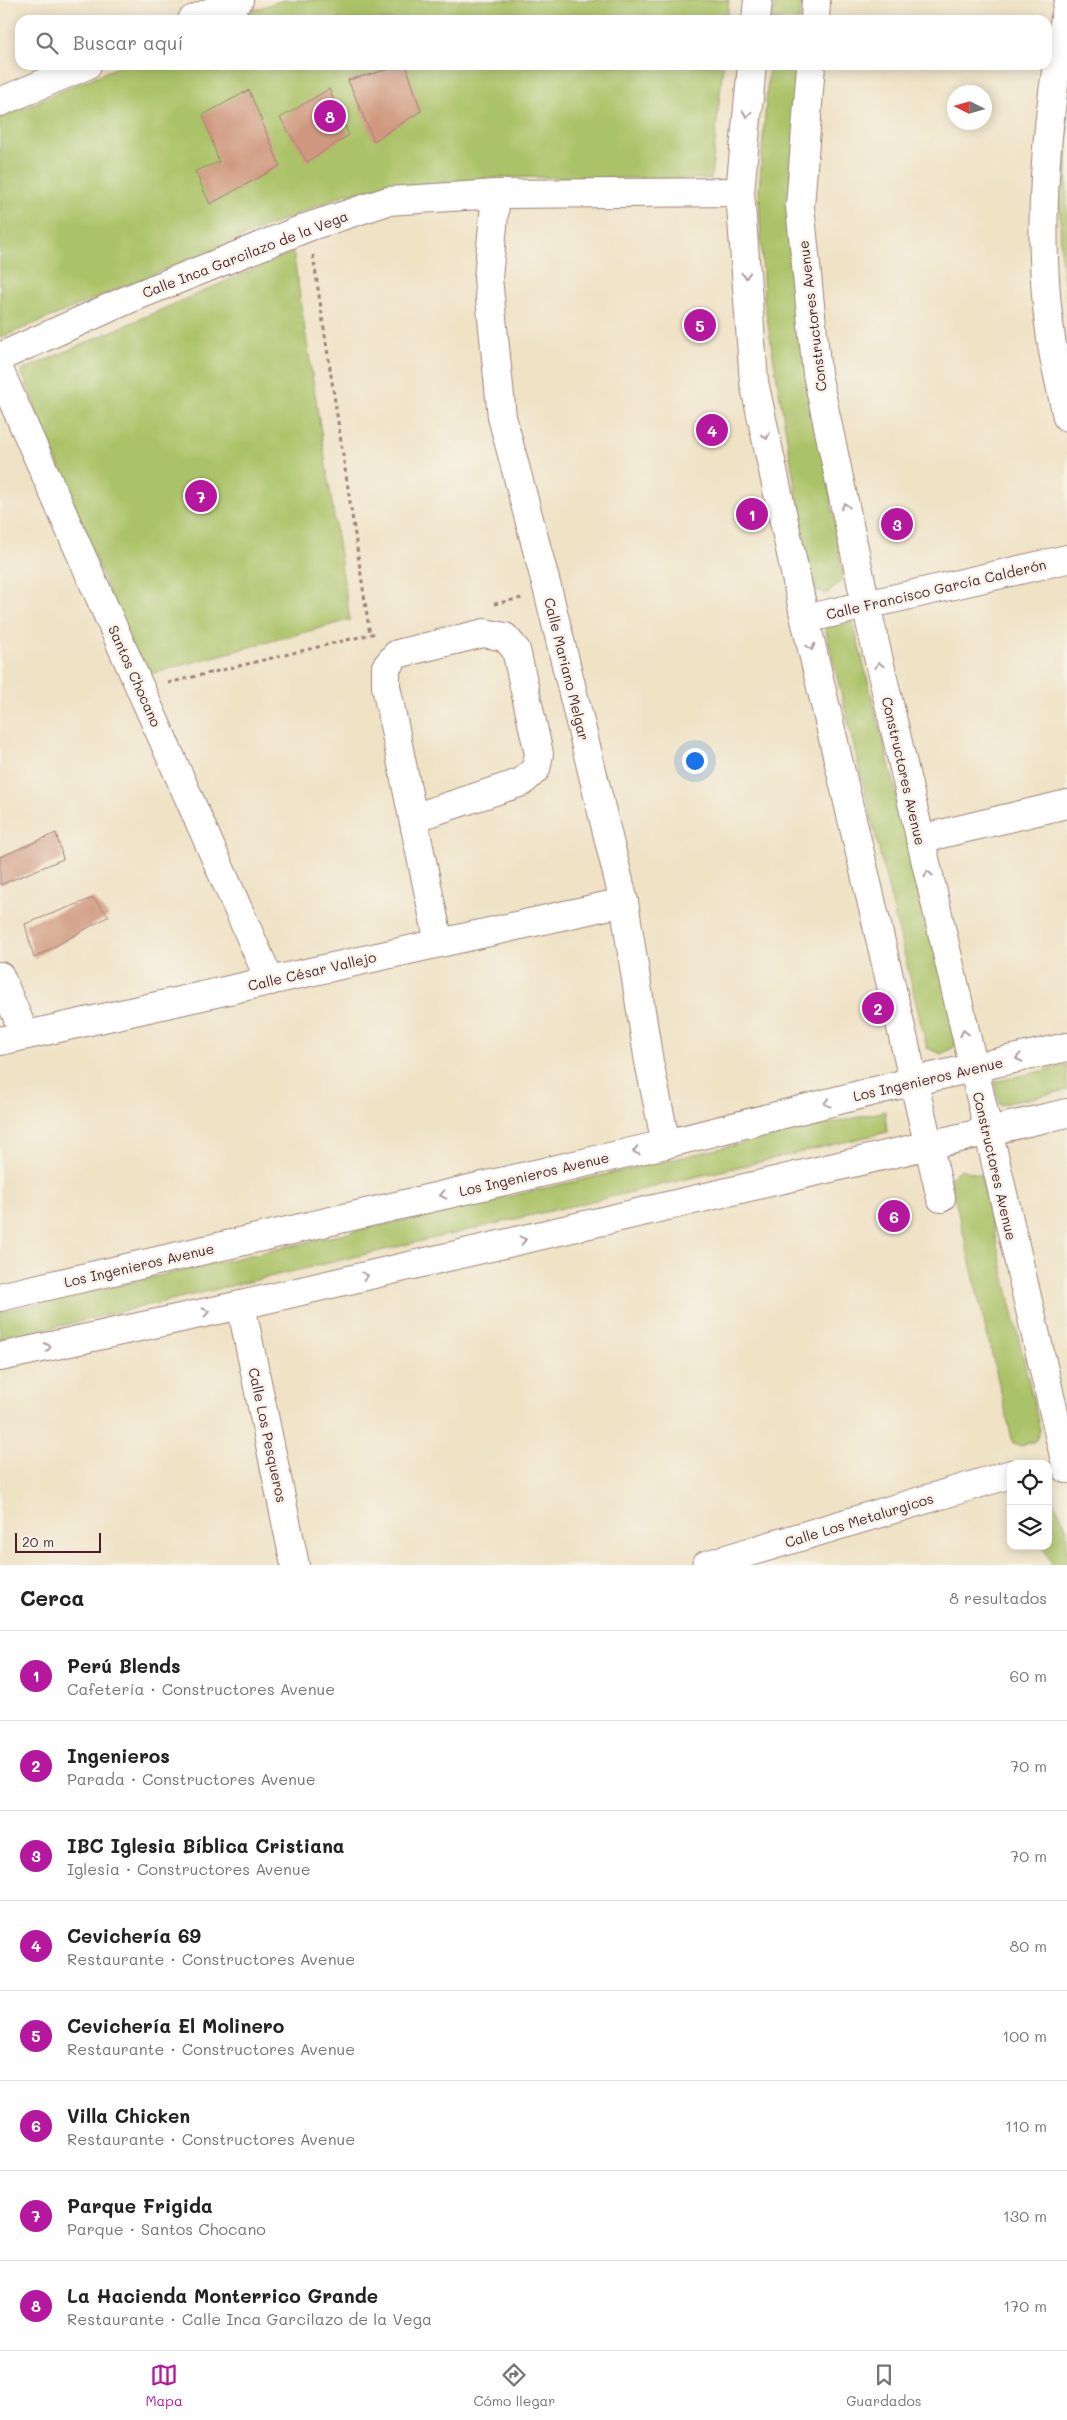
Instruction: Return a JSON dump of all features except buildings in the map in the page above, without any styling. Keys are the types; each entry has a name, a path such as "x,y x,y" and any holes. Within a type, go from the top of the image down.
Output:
{"street":[{"path":"204,15 239,0"},
{"path":"756,15 758,0"},
{"path":"814,15 816,0"},
{"path":"1067,7 1057,57 1045,175 1044,264 1051,340 1067,418"},
{"path":"0,102 75,70"},
{"path":"752,70 740,192 754,382 804,619 941,1198"},
{"name":"Constructores Avenue","path":"811,70 800,206 817,374 866,605 987,1131 1060,1465"},
{"name":"Calle Inca Garcilazo de la Vega","path":"0,357 129,299 308,227 388,201 496,194 740,192"},
{"name":"Calle Mariano Melgar","path":"496,194 488,278 502,417 548,591 624,902 649,1062 666,1144"},
{"name":"Santos Chocano","path":"0,372 270,981"},
{"name":"Calle Francisco García Calderón","path":"804,619 1067,559"},
{"path":"413,818 522,782 536,769 539,754 516,650 505,637 484,633 397,654 386,667 386,686 413,818 439,943"},
{"path":"920,839 1067,804"},
{"name":"Calle César Vallejo","path":"13,1038 624,902"},
{"path":"0,976 13,1038"},
{"name":"Los Ingenieros Avenue","path":"0,1297 666,1144 914,1081 1067,1047"},
{"path":"0,1357 241,1305 1067,1113"},
{"name":"Calle Los Pesqueros","path":"241,1305 295,1565"},
{"name":"Calle Los Metalurgicos","path":"706,1565 1007,1475"}],"path":[{"path":"308,227 370,635"},
{"path":"492,605 548,591"},
{"path":"141,690 379,633"}],"green space":[{"path":"283,0 729,0 728,15 240,15"},
{"path":"775,0 801,0 800,15 774,15"},
{"path":"110,70 722,70 711,179 505,177 400,186 346,194 0,338 0,118"},
{"path":"769,70 798,70 793,262 843,575 838,585 826,594 812,588 764,301 759,190"},
{"path":"1067,113 1067,304 1061,258 1059,169"},
{"path":"293,252 350,620 142,676 21,371"},
{"path":"852,619 958,1033 954,1047 941,1054 927,1048 824,623"},
{"path":"1067,1065 1067,1090 1000,1105 994,1082"},
{"path":"885,1111 887,1132 0,1340 0,1312"},
{"path":"960,1169 981,1175 1040,1430 1036,1441 1021,1446 1013,1443 950,1178"},
{"path":"1052,1500 1067,1529 1067,1565 1052,1565 1045,1550 1052,1550"}],"place":[{"name":"La Hacienda Monterrico Grande","path":"330,116"},
{"name":"Cevichería El Molinero","path":"700,325"},
{"name":"Cevichería 69","path":"712,430"},
{"name":"Parque Frigida","path":"201,496"},
{"name":"Perú Blends","path":"752,514"},
{"name":"IBC Iglesia Bíblica Cristiana","path":"897,524"},
{"name":"Ingenieros","path":"878,1008"},
{"name":"Villa Chicken","path":"894,1216"}]}
